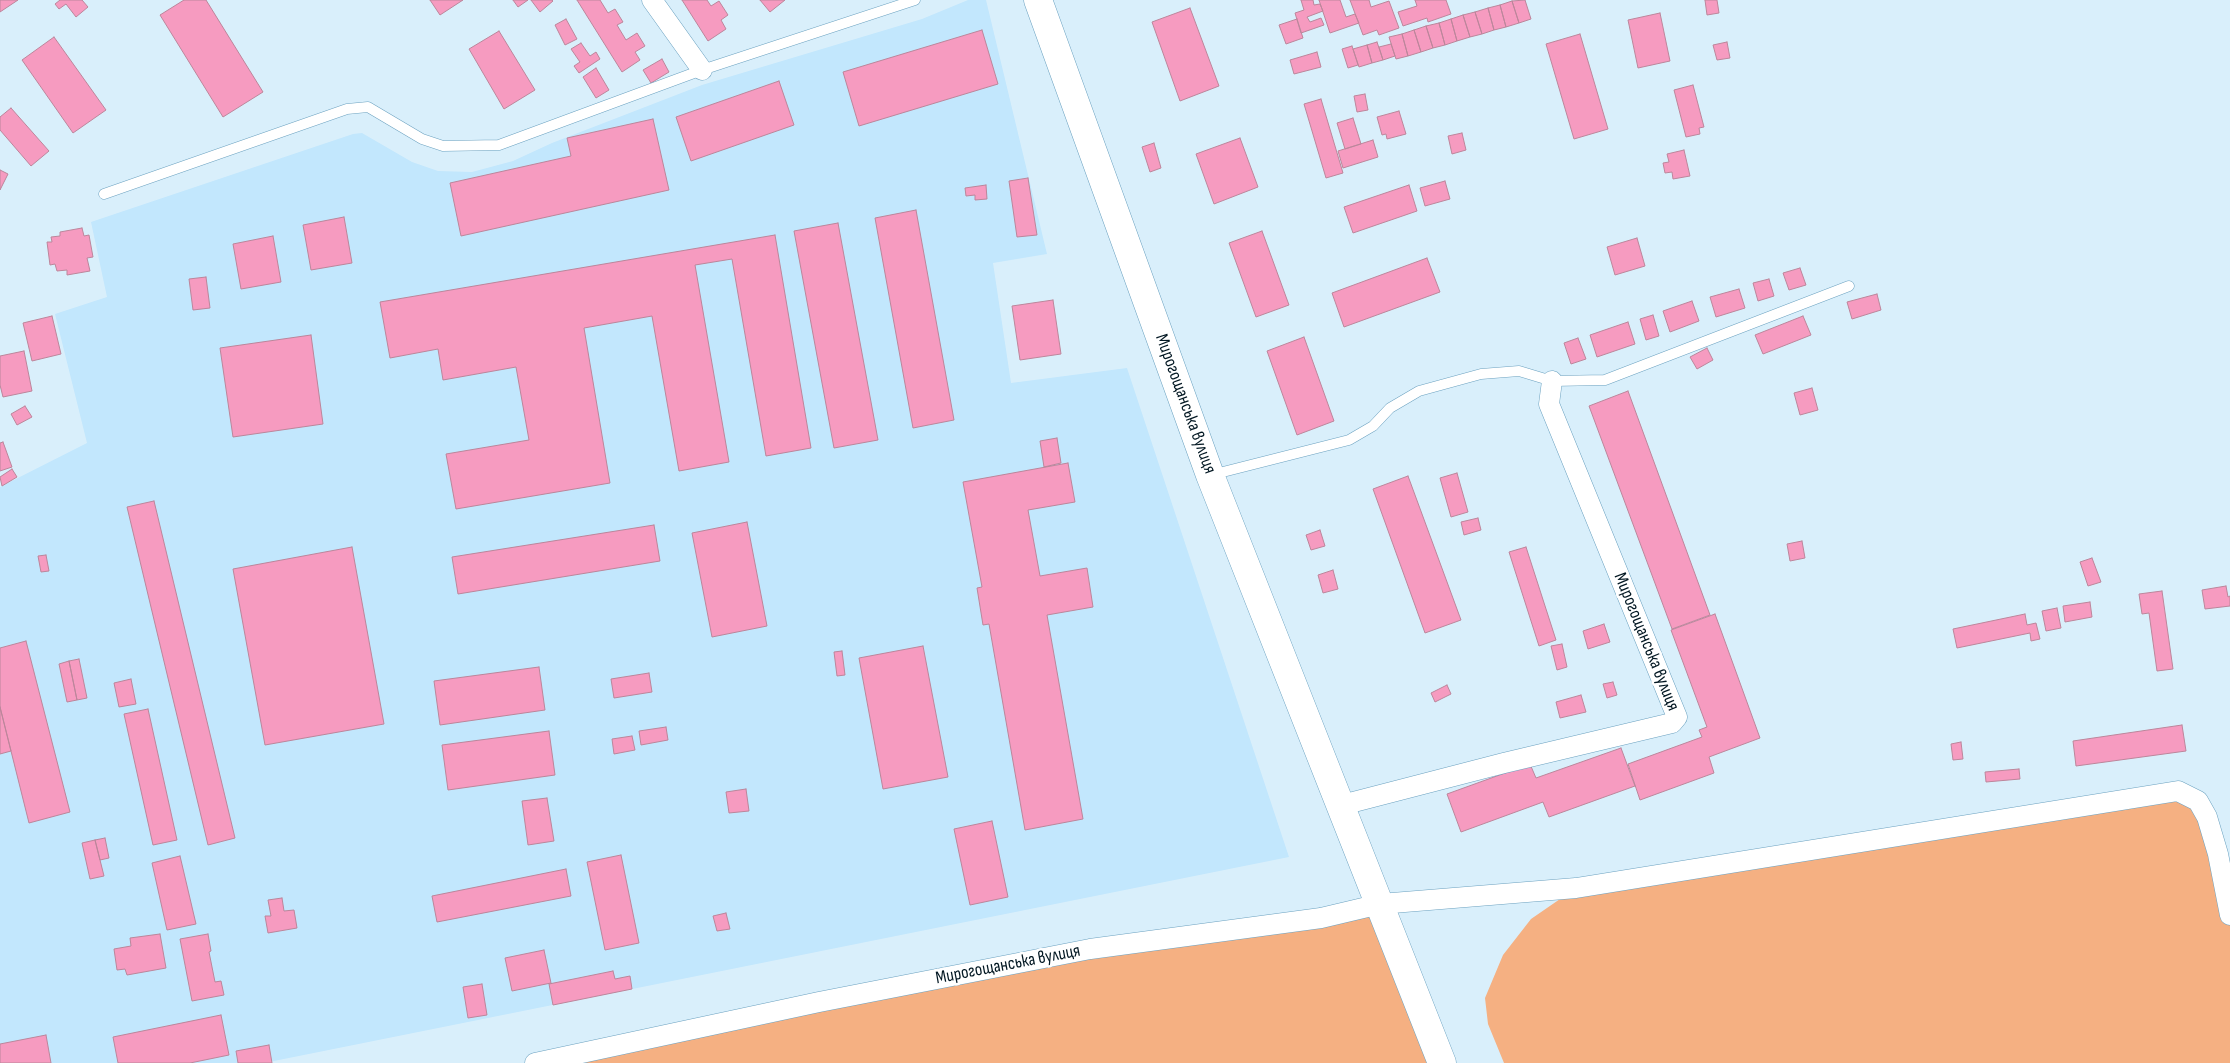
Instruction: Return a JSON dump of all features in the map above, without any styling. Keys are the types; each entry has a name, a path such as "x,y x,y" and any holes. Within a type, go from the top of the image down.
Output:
{"main road":[{"name":"Мирогощанська вулиця","path":"1038,0 1210,476 1380,904"},
{"path":"1380,904 1442,1063"}],"street":[{"path":"652,0 702,70"},
{"name":"Мирогощанська вулиця","path":"1342,805 1504,763 1672,723 1677,717 1549,404 1552,381"},
{"path":"1380,904 1576,888 2178,791 2198,801 2207,817 2218,854 2230,915"},
{"name":"Мирогощанська вулиця","path":"535,1063 819,1002 1090,949 1322,918 1380,904"}],"lane":[{"path":"104,194 348,109 368,107 422,139 443,146 499,145 702,70 915,0"},
{"path":"1210,476 1349,440 1373,426 1390,408 1419,391 1481,374 1519,371 1552,381 1605,380 1849,286"}],"shaded area":[{"path":"968,0 986,0 1047,254 993,263 1011,383 1127,368 1289,857 264,1063 0,1063 0,487 87,443 55,314 107,297 91,222 353,134 362,133 412,162 438,171 472,172 513,161 552,143 702,85 922,19"},
{"path":"2135,798 2198,801 2230,915 2230,1063 1504,1063 1488,1024 1485,998 1503,955 1531,919 1576,888"},
{"path":"1380,904 1442,1063 535,1063"}],"building":[{"path":"0,0 18,0 0,12"},
{"path":"60,0 82,0 88,7 76,17 66,4 59,9 55,4"},
{"path":"184,0 206,0 263,92 223,117 160,15"},
{"path":"430,0 463,0 440,15"},
{"path":"513,0 528,0 518,7"},
{"path":"531,0 552,0 553,1 540,12"},
{"path":"577,0 600,0 608,13 615,9 623,22 617,25 626,40 637,33 645,46 635,52 640,60 622,72"},
{"path":"682,0 707,0 711,6 719,1 728,15 721,20 726,29 708,41"},
{"path":"760,0 785,0 770,12"},
{"path":"1301,0 1313,0 1314,5 1320,4 1323,11 1307,17 1310,22 1321,18 1324,25 1301,33 1295,13 1304,10"},
{"path":"1319,0 1340,0 1346,17 1355,14 1359,23 1330,33"},
{"path":"1350,0 1369,0 1371,7 1389,1 1399,28 1379,35 1377,30 1363,35"},
{"path":"1415,0 1446,0 1451,14 1428,22 1427,18 1403,26 1398,12 1417,6"},
{"path":"1525,0 1531,19 1519,23 1512,1"},
{"path":"1705,0 1717,0 1719,13 1707,15"},
{"path":"1512,1 1519,23 1506,27 1500,5"},
{"path":"1500,5 1506,27 1494,30 1488,8"},
{"path":"1190,8 1219,86 1180,101 1152,22"},
{"path":"1488,8 1494,30 1482,34 1475,12"},
{"path":"1475,12 1482,34 1470,37 1463,15"},
{"path":"1660,13 1670,61 1638,68 1628,20"},
{"path":"1463,15 1470,37 1457,41 1451,19"},
{"path":"566,19 577,39 565,45 555,25"},
{"path":"1297,19 1303,38 1286,44 1279,25"},
{"path":"1451,19 1457,41 1445,45 1439,23"},
{"path":"1439,23 1445,45 1433,48 1426,26"},
{"path":"1426,26 1433,48 1421,52 1414,30"},
{"path":"982,30 998,84 859,126 843,72"},
{"path":"1414,30 1421,52 1408,56 1402,34"},
{"path":"499,31 535,90 504,109 469,49"},
{"path":"1402,34 1408,56 1396,59 1389,37"},
{"path":"1580,34 1608,129 1574,139 1546,44"},
{"path":"54,37 106,110 73,133 22,60"},
{"path":"1377,42 1383,60 1372,63 1367,45"},
{"path":"1727,42 1730,58 1717,60 1713,45"},
{"path":"581,43 590,56 596,52 600,59 579,73 574,66 580,62 571,49"},
{"path":"1391,44 1395,56 1383,60 1379,47"},
{"path":"1367,45 1372,63 1359,67 1353,49"},
{"path":"1352,46 1358,65 1348,68 1342,49"},
{"path":"1317,52 1321,67 1294,74 1290,60"},
{"path":"662,59 669,72 651,83 643,70"},
{"path":"596,68 609,90 596,98 583,77"},
{"path":"779,81 794,125 691,161 676,117"},
{"path":"1693,85 1704,127 1699,128 1700,134 1686,137 1674,90"},
{"path":"1365,94 1368,110 1357,112 1354,96"},
{"path":"1321,99 1343,173 1326,178 1304,104"},
{"path":"11,108 49,151 31,166 0,130 0,117"},
{"path":"1399,111 1406,134 1387,139 1386,134 1382,135 1377,117"},
{"path":"1353,118 1361,144 1345,149 1337,123"},
{"path":"653,119 669,190 461,236 450,183 571,156 567,138"},
{"path":"1462,133 1466,150 1452,154 1448,136"},
{"path":"1240,138 1258,187 1214,204 1196,154"},
{"path":"1373,140 1378,157 1343,168 1338,151"},
{"path":"1154,143 1161,168 1150,172 1142,147"},
{"path":"1684,150 1690,176 1673,179 1672,172 1665,173 1663,163 1669,162 1667,154"},
{"path":"0,170 8,174 0,190"},
{"path":"1028,178 1037,235 1017,237 1009,181"},
{"path":"1445,181 1450,199 1425,206 1420,188"},
{"path":"986,185 987,199 975,200 975,195 966,196 965,188"},
{"path":"1409,185 1417,211 1353,233 1344,207"},
{"path":"916,210 954,420 913,428 875,218"},
{"path":"344,217 352,263 311,270 303,225"},
{"path":"838,223 878,440 834,448 794,231"},
{"path":"82,228 84,236 89,235 93,257 87,258 90,271 67,275 67,270 57,271 55,264 50,265 47,242 52,242 51,237 60,236 60,232"},
{"path":"1262,231 1289,305 1256,317 1229,243"},
{"path":"775,235 811,448 766,456 732,259 695,265 729,462 679,471 652,316 584,328 610,483 456,509 446,454 529,440 516,367 443,380 438,349 390,358 380,302"},
{"path":"273,236 281,282 241,289 233,244"},
{"path":"1637,238 1645,266 1615,275 1607,247"},
{"path":"1427,258 1440,292 1344,327 1332,293"},
{"path":"1800,268 1806,285 1789,290 1783,273"},
{"path":"206,277 210,308 193,310 189,279"},
{"path":"1769,279 1774,296 1758,301 1753,283"},
{"path":"1739,289 1745,308 1716,317 1710,297"},
{"path":"1877,294 1881,310 1852,319 1847,302"},
{"path":"1053,300 1061,354 1020,360 1012,306"},
{"path":"1692,301 1699,321 1670,332 1663,311"},
{"path":"1653,315 1659,336 1646,340 1640,319"},
{"path":"52,316 61,354 32,361 23,323"},
{"path":"1803,316 1811,335 1763,354 1755,335"},
{"path":"1628,322 1635,344 1597,357 1590,335"},
{"path":"311,335 323,424 233,437 220,348"},
{"path":"1304,337 1334,421 1297,435 1267,351"},
{"path":"1578,338 1586,359 1571,364 1564,343"},
{"path":"1707,348 1713,360 1697,369 1690,357"},
{"path":"24,351 32,391 3,397 0,385 0,356"},
{"path":"1812,388 1818,410 1800,415 1794,393"},
{"path":"1628,391 1710,615 1672,629 1589,406"},
{"path":"25,406 32,417 17,425 11,414"},
{"path":"1057,438 1061,463 1044,467 1040,441"},
{"path":"3,442 12,467 0,471 0,443"},
{"path":"1068,463 1075,502 1028,510 1040,576 1087,568 1093,607 1047,615 1083,819 1025,830 989,624 983,625 977,588 982,587 963,482"},
{"path":"12,469 17,477 2,486 0,477"},
{"path":"1457,473 1468,512 1451,517 1440,478"},
{"path":"1408,476 1461,620 1425,633 1373,489"},
{"path":"154,501 235,838 208,845 127,507"},
{"path":"1478,518 1481,530 1464,535 1461,522"},
{"path":"747,522 767,626 712,637 692,533"},
{"path":"654,525 660,561 458,594 452,557"},
{"path":"1320,530 1325,546 1311,550 1306,535"},
{"path":"1802,541 1805,558 1790,561 1787,544"},
{"path":"352,547 384,724 265,745 233,569"},
{"path":"1526,547 1556,640 1539,646 1509,552"},
{"path":"46,555 49,571 41,572 38,556"},
{"path":"2092,558 2101,582 2088,586 2080,562"},
{"path":"1333,570 1338,589 1323,593 1318,575"},
{"path":"2226,586 2228,597 2230,596 2230,606 2205,609 2202,590"},
{"path":"2162,591 2173,669 2157,671 2149,613 2142,614 2139,594"},
{"path":"2090,602 2092,617 2065,622 2063,606"},
{"path":"2057,608 2061,628 2046,631 2042,611"},
{"path":"1715,614 1760,738 1709,757 1714,773 1640,800 1628,764 1702,737 1699,730 1707,727 1671,630"},
{"path":"2025,614 2027,625 2036,623 2040,639 2031,641 2030,633 1957,648 1953,629"},
{"path":"1604,624 1610,642 1588,649 1583,631"},
{"path":"26,641 70,812 29,823 0,707 0,648"},
{"path":"1562,644 1567,667 1557,670 1551,646"},
{"path":"923,646 948,777 883,789 859,658"},
{"path":"842,651 845,675 837,676 834,652"},
{"path":"79,659 87,698 77,700 69,661"},
{"path":"69,661 77,700 67,702 59,664"},
{"path":"539,667 545,710 440,725 434,681"},
{"path":"649,673 652,692 614,698 611,679"},
{"path":"131,679 136,704 119,707 114,683"},
{"path":"1613,682 1617,695 1607,698 1603,684"},
{"path":"1447,685 1451,694 1435,702 1431,693"},
{"path":"1581,695 1586,712 1560,718 1556,702"},
{"path":"0,707 11,751 0,754"},
{"path":"148,709 177,840 153,845 124,714"},
{"path":"2182,725 2186,751 2076,766 2073,741"},
{"path":"666,727 668,740 641,745 639,731"},
{"path":"549,731 555,775 448,790 442,745"},
{"path":"632,736 635,750 614,754 612,739"},
{"path":"1961,742 1963,759 1953,760 1951,744"},
{"path":"1621,748 1635,786 1549,817 1543,802 1461,832 1447,794 1530,764 1536,778"},
{"path":"2019,769 2020,779 1986,782 1985,772"},
{"path":"746,789 749,811 729,813 726,792"},
{"path":"547,798 554,841 528,845 522,801"},
{"path":"992,821 1008,897 970,905 954,829"},
{"path":"105,838 109,858 100,860 95,840"},
{"path":"95,840 104,876 90,879 82,843"},
{"path":"621,855 639,943 605,950 587,862"},
{"path":"180,856 196,924 167,930 152,863"},
{"path":"566,869 571,896 437,922 432,896"},
{"path":"282,898 284,911 294,910 297,928 268,933 265,916 271,916 268,900"},
{"path":"726,913 730,929 717,931 713,916"},
{"path":"160,934 166,968 127,975 125,969 117,970 114,949 131,946 130,938"},
{"path":"208,934 211,951 209,952 215,982 221,981 224,995 192,1001 180,939"},
{"path":"544,950 551,983 512,991 505,958"},
{"path":"613,971 615,979 630,976 632,989 553,1005 549,984"},
{"path":"482,984 487,1015 468,1018 463,987"},
{"path":"221,1015 229,1055 190,1063 118,1063 113,1037"},
{"path":"46,1035 51,1063 0,1063 0,1044"},
{"path":"269,1045 272,1063 238,1063 236,1051"}]}
